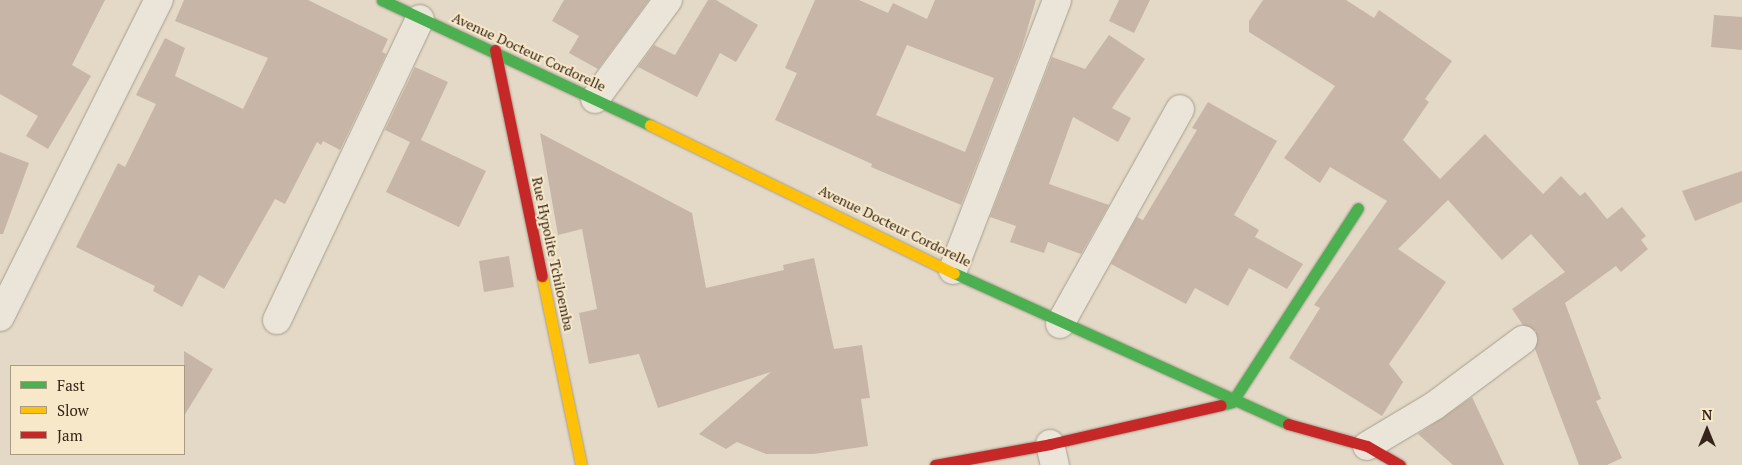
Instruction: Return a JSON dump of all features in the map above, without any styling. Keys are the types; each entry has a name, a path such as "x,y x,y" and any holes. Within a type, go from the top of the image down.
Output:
{"street":[{"path":"0,317 159,0"},
{"name":"Avenue Docteur Cordorelle","path":"384,0 420,19 495,50 953,270 1060,324 1232,402 1292,426 1367,446 1400,465"},
{"path":"596,99 668,0"},
{"path":"953,270 1057,0"},
{"path":"277,320 420,19"},
{"name":"Rue Hypolite Tchiloemba","path":"495,50 581,465"},
{"path":"1060,324 1180,109"},
{"path":"935,465 1052,454 1232,402 1358,208"},
{"path":"1367,446 1434,406 1523,340"}],"building":[{"path":"0,0 105,0 72,65 91,76 48,149 26,136 38,116 0,94"},
{"path":"184,0 308,0 388,39 382,52 386,54 340,150 323,141 321,145 317,142 285,204 275,199 224,289 199,275 182,307 153,291 155,286 76,247 118,163 125,167 156,104 136,95 165,38 185,48 175,76 243,109 268,58 175,21"},
{"path":"564,0 649,0 598,69 569,53 579,36 552,21"},
{"path":"708,0 716,0 758,25 736,62 720,53 697,97 638,67 654,45 675,55"},
{"path":"815,0 859,0 888,13 893,3 927,19 935,0 1036,0 1022,47 961,205 871,167 872,164 775,120 797,73 785,68","holes":["907,45 994,78 965,152 876,115"]},
{"path":"1119,0 1150,0 1134,33 1109,21"},
{"path":"1263,0 1346,0 1374,18 1379,10 1452,61 1425,99 1429,102 1403,140 1440,179 1485,134 1543,194 1561,176 1580,196 1585,192 1607,219 1622,207 1646,236 1641,240 1648,249 1621,272 1616,266 1565,303 1601,399 1596,401 1622,458 1607,465 1579,465 1535,349 1536,331 1523,325 1512,309 1565,272 1531,234 1502,260 1448,200 1398,249 1446,282 1389,364 1403,382 1382,416 1289,358 1320,308 1314,305 1387,201 1330,167 1320,183 1284,158 1335,86 1249,32 1249,21"},
{"path":"1714,15 1742,17 1742,50 1711,47"},
{"path":"1109,35 1145,59 1112,108 1131,118 1118,142 1073,117 1049,184 1109,205 1081,254 1048,242 1044,253 1010,242 1016,226 990,217 1052,57 1085,69"},
{"path":"415,67 448,82 421,140 486,171 459,227 386,192 410,142 385,130"},
{"path":"1208,102 1277,141 1234,215 1259,230 1255,237 1303,264 1287,289 1249,268 1228,306 1195,288 1186,304 1111,264 1137,217 1143,220 1197,130 1192,128"},
{"path":"540,133 692,213 706,288 784,270 783,265 814,258 834,349 862,345 870,398 861,399 868,446 814,454 766,454 737,442 726,449 699,434 771,372 658,408 639,354 589,364 579,313 597,309 582,229 558,235"},
{"path":"0,152 29,163 3,234 0,234"},
{"path":"1742,171 1742,202 1695,221 1682,191"},
{"path":"509,256 514,287 484,292 479,261"},
{"path":"184,351 213,369 185,414 185,365"},
{"path":"1472,397 1504,465 1453,465 1418,434"}],"traffic: fast":[{"path":"382,0 650,125"},
{"path":"1221,405 1232,402 1358,208"},
{"path":"954,273 1288,424"}],"traffic: slow":[{"path":"650,125 954,273"},
{"path":"542,276 581,465"}],"traffic: jam":[{"path":"495,50 542,276"},
{"path":"935,465 1050,444 1221,405"},
{"path":"1288,424 1367,446 1400,465"}]}
